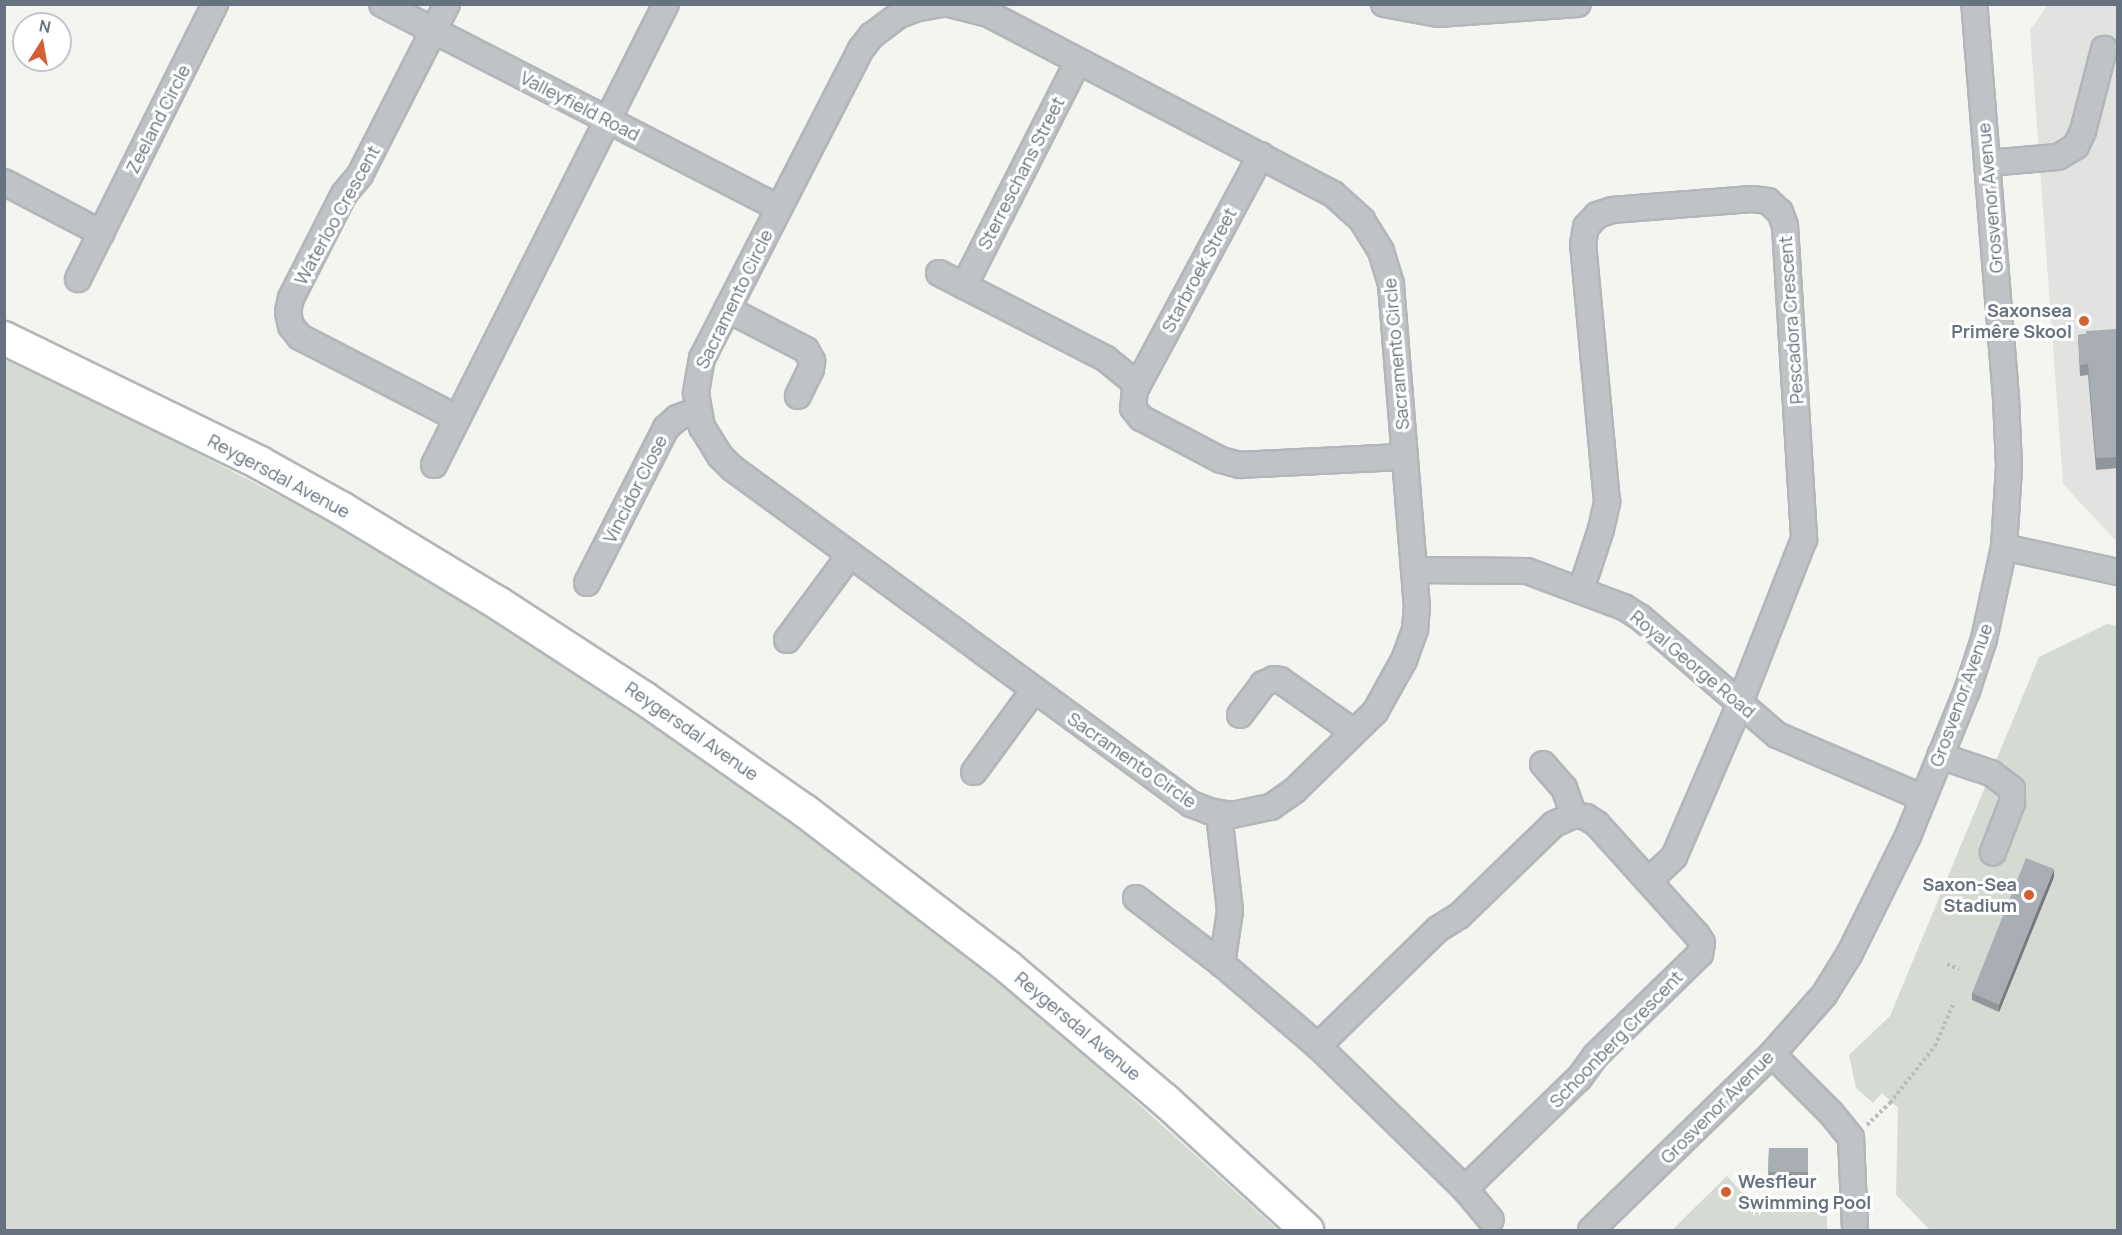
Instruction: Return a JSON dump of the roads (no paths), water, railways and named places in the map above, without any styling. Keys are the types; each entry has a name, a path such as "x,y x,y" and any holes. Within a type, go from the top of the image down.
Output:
{"main road":[{"name":"Reygersdal Avenue","path":"4,338 168,417 330,502 498,603 644,698 814,817 1008,968 1165,1100 1307,1230"}],"street":[{"name":"Zeeland Circle","path":"78,279 215,4"},
{"name":"Valleyfield Road","path":"382,4 779,208"},
{"path":"434,31 447,4"},
{"path":"434,465 666,4"},
{"name":"Sacramento Circle","path":"942,4 915,7 885,24 861,49 702,358 697,375 698,410 710,442 732,468 1191,804 1219,814 1251,813 1284,800 1375,712 1410,645 1417,608 1391,284 1381,250 1362,220 1333,194 989,14 949,4"},
{"path":"1384,4 1438,14 1578,4"},
{"name":"Grosvenor Avenue","path":"1591,1230 1772,1054 1824,995 1878,901 1967,691 1984,639 2004,547 2008,506 2008,432 1974,4"},
{"name":"Waterloo Crescent","path":"434,31 360,175 344,194 291,298 288,312 291,326 300,337 457,418"},
{"path":"1987,163 2058,158 2076,146 2083,131 2104,50"},
{"name":"Sterreschans Street","path":"964,286 1078,61"},
{"name":"Starbroek Street","path":"1138,385 1261,155"},
{"path":"4,182 101,234"},
{"name":"Pescadora Crescent","path":"1581,590 1601,529 1607,502 1583,244 1586,227 1597,215 1612,210 1752,199 1768,201 1780,212 1785,226 1805,530 1798,559 1739,703"},
{"path":"939,273 1106,359 1138,385 1132,402 1141,418 1231,463 1250,466 1405,457"},
{"path":"726,309 806,350 812,362 811,369 798,396"},
{"name":"Vincidor Close","path":"587,583 666,428 677,418 698,410"},
{"path":"2004,547 2118,572"},
{"path":"787,640 850,555"},
{"name":"Royal George Road","path":"1414,570 1527,571 1624,608 1641,618 1739,703 1789,742 1923,798"},
{"path":"1240,715 1263,684 1274,679 1280,680 1354,732"},
{"path":"974,772 1034,690"},
{"path":"1648,881 1674,857 1739,703"},
{"path":"1940,756 1991,773 2012,789 2012,803 1993,852"},
{"path":"1318,1046 1438,929 1459,916 1554,824 1574,815 1564,788 1543,764"},
{"path":"1219,814 1230,911 1222,964"},
{"name":"Schoonberg Crescent","path":"1465,1189 1579,1078 1596,1055 1700,954 1702,943 1697,935 1597,824 1574,815"},
{"path":"1136,898 1222,964 1318,1046 1465,1189 1491,1220"},
{"path":"1772,1054 1831,1113 1851,1138 1856,1230"}],"place":[{"name":"Saxonsea Primêre Skool","path":"2084,321"},
{"name":"Saxon-Sea Stadium","path":"2029,895"},
{"name":"Wesfleur Swimming Pool","path":"1726,1192"}]}
